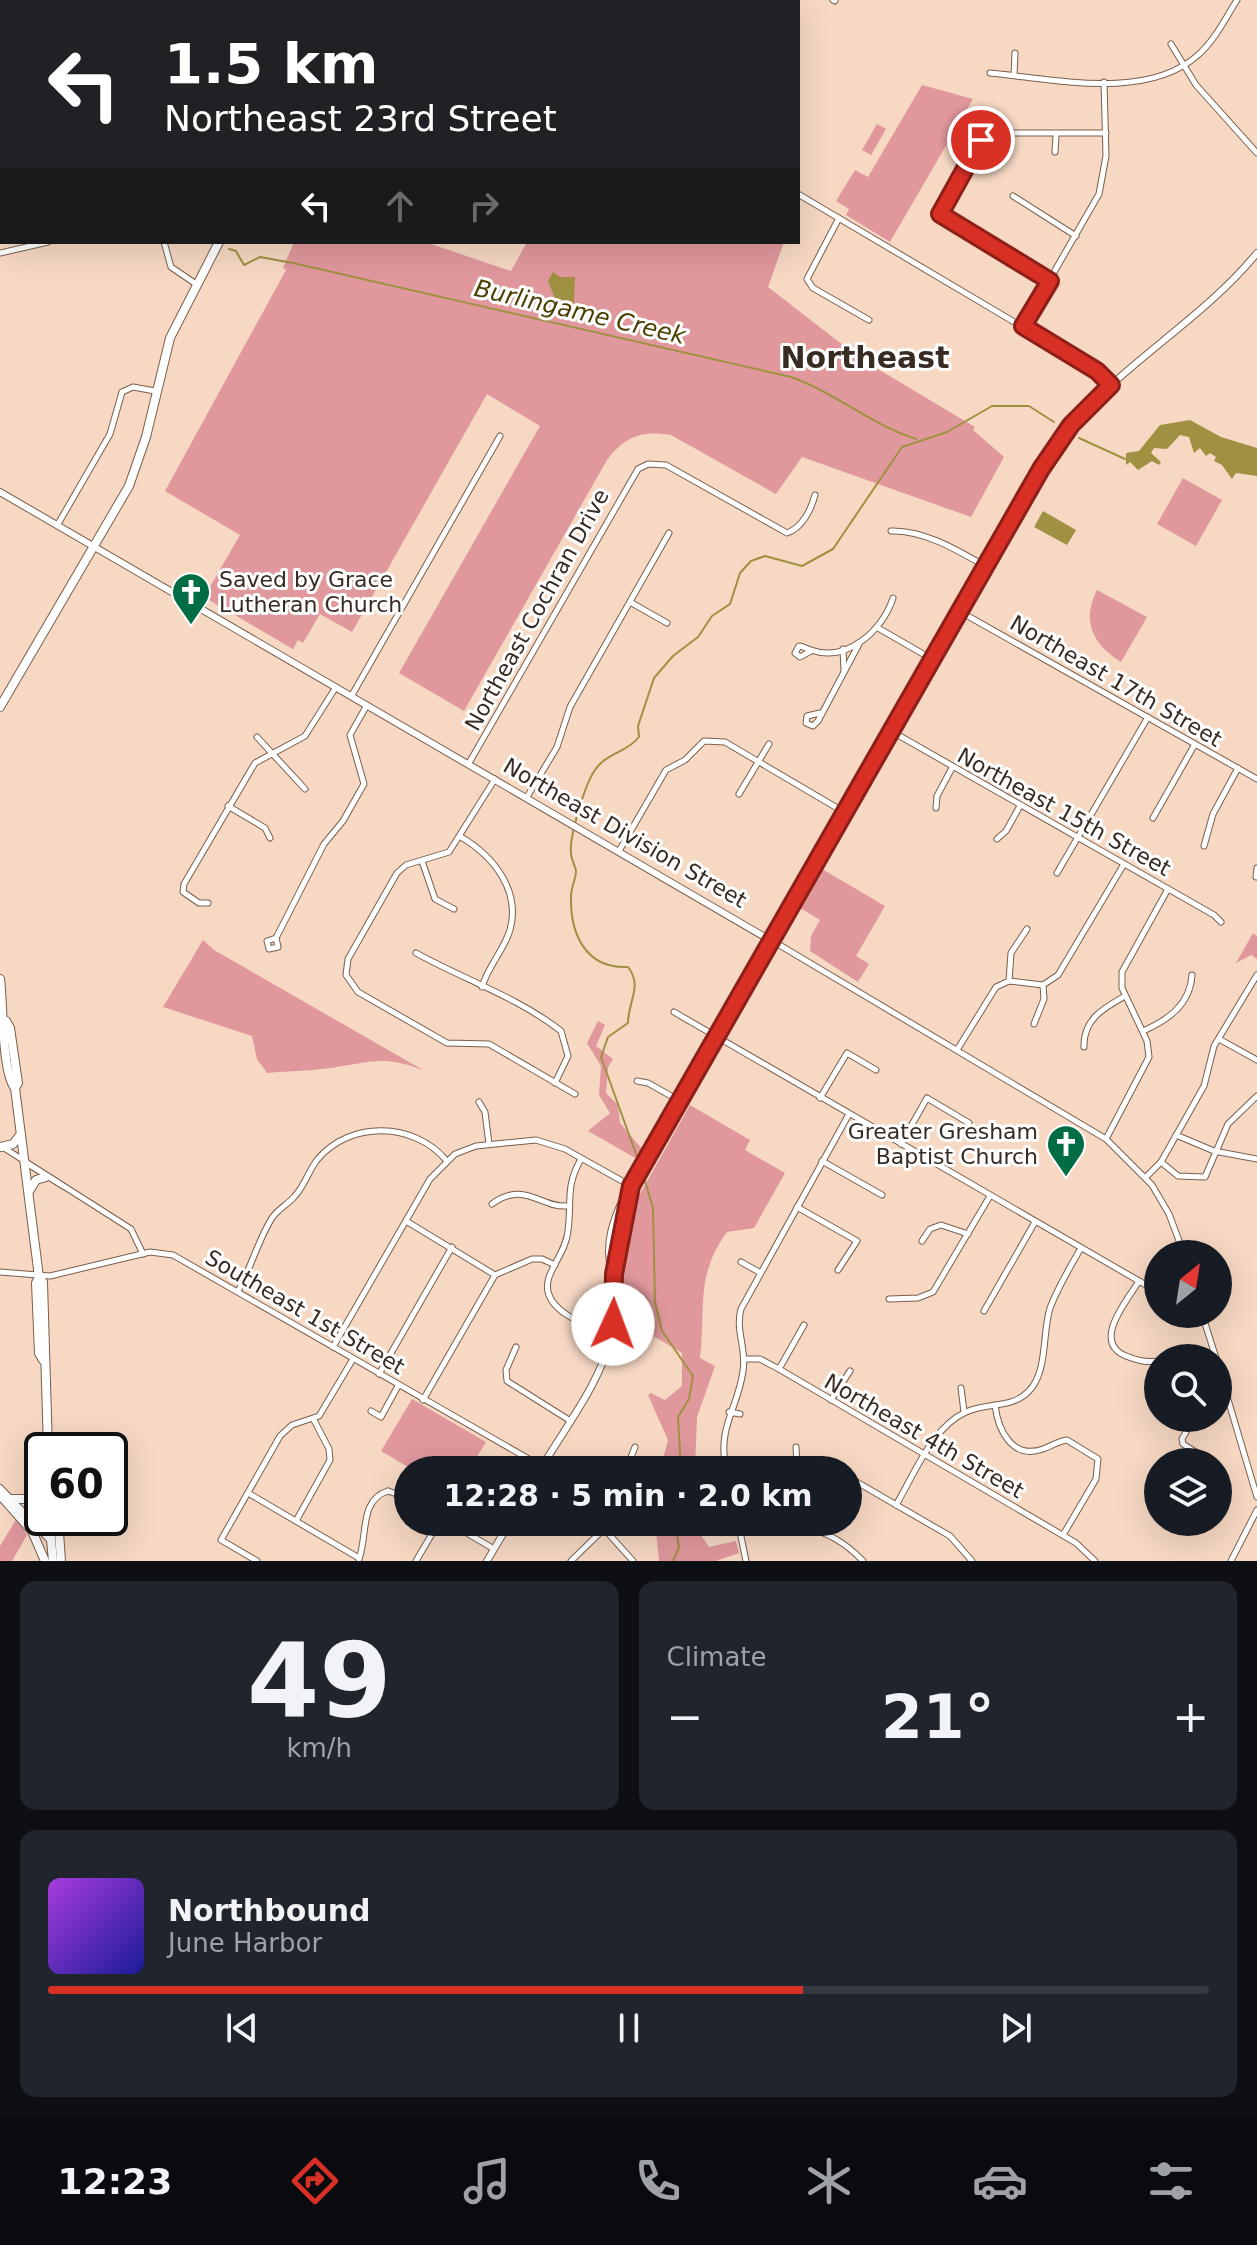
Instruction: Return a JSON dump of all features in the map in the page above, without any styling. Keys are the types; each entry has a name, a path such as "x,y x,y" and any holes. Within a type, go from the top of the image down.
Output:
{"highway":[{"path":"0,707 96,545 135,471 170,338 218,244"},
{"path":"0,979 10,1083 15,1088"},
{"path":"6,1021 10,1028 17,1072 15,1088 39,1277 36,1283 39,1353 43,1360 47,1432"},
{"path":"5,1042 12,1069 17,1072"},
{"path":"1,1146 13,1144 21,1133"},
{"path":"29,1191 36,1180 46,1177"},
{"path":"0,1495 32,1531 45,1561"},
{"path":"11,1499 24,1499"},
{"path":"50,1536 53,1561"},
{"path":"59,1536 61,1557"}],"main road":[{"path":"550,1456 599,1370 612,1333 614,1274 610,1265 614,1226 625,1190 631,1186 985,566 1058,442 1111,385 1192,320 1257,253"},
{"name":"Northeast Division Street","path":"0,492 96,545 770,940"},
{"path":"0,1488 68,1561"},
{"path":"487,1561 502,1536"}],"street":[{"path":"990,73 1141,82 1185,66 1213,39 1237,0"},
{"path":"1171,44 1202,93 1257,153"},
{"path":"1014,75 1015,53"},
{"path":"1023,326 1099,194 1105,166 1104,82"},
{"path":"1050,281 940,214 981,140 989,133 1056,136 1106,133"},
{"path":"1055,152 1056,136"},
{"path":"800,195 1097,371 1111,385"},
{"path":"1013,196 1076,236"},
{"path":"839,218 807,279 813,288 869,320"},
{"path":"165,244 171,267 196,284"},
{"path":"0,253 23,245"},
{"path":"58,524 108,438 122,392 133,387 155,391"},
{"path":"352,695 500,436"},
{"name":"Northeast Cochran Drive","path":"469,763 634,474 648,464 666,465 787,533 797,528 812,507 815,495"},
{"path":"891,531 904,530 944,544 985,566"},
{"path":"527,797 557,747 570,707 669,533"},
{"path":"811,651 843,649 859,643 878,628 893,598"},
{"path":"630,602 667,623"},
{"name":"Northeast 17th Street","path":"959,611 1257,779"},
{"path":"878,628 932,659"},
{"path":"820,713 859,643"},
{"path":"843,649 844,672"},
{"path":"208,903 188,897 183,892 184,884 228,806 255,763 305,736 337,686"},
{"path":"276,938 295,905 304,880 364,784 350,735 368,704"},
{"path":"1057,873 1148,717"},
{"name":"Northeast 15th Street","path":"891,730 1221,922"},
{"path":"257,737 305,789"},
{"path":"619,851 666,770 690,754 699,743 714,739 844,812"},
{"path":"739,794 769,744"},
{"path":"1153,818 1195,744"},
{"path":"936,808 937,796 952,768"},
{"path":"1204,846 1213,814 1238,768"},
{"path":"495,778 461,837 441,857 406,865 397,873 348,959 345,981 358,992 447,1043 489,1044 575,1094"},
{"path":"228,806 265,828 270,838"},
{"path":"997,839 1006,831 1020,806"},
{"path":"461,837 485,853 499,869 511,913 509,934 482,987"},
{"path":"422,861 435,899 454,909"},
{"path":"957,1050 992,990 1009,981 1043,985 1058,975 1124,864"},
{"path":"1256,877 1257,868"},
{"path":"1106,1139 1146,1067 1149,1052 1143,1031 1125,996 1122,982 1124,966 1168,889"},
{"path":"1009,981 1010,958 1027,929"},
{"name":"Northeast Division Street","path":"770,940 1106,1139 1146,1177 1169,1214 1179,1240"},
{"path":"416,953 561,1031 568,1056 555,1083"},
{"path":"1143,1031 1174,1015 1191,985 1192,975"},
{"path":"1146,1177 1161,1162 1204,1086 1211,1054 1257,975"},
{"path":"1034,1024 1044,999 1043,985"},
{"path":"1084,1047 1086,1029 1093,1018 1125,996"},
{"path":"674,1012 1144,1284"},
{"path":"1219,1039 1257,1060"},
{"path":"820,1098 847,1053 876,1070"},
{"path":"637,1081 648,1083 680,1101"},
{"path":"1161,1162 1181,1177 1205,1177 1228,1124 1257,1096"},
{"path":"901,1144 927,1098 969,1123"},
{"path":"479,1102 485,1112 489,1144"},
{"path":"724,1456 723,1445 729,1412 742,1380 744,1359 738,1321 759,1272 849,1114"},
{"path":"238,1291 253,1264 270,1221 295,1197 327,1150 354,1137 396,1130 426,1140 446,1160"},
{"path":"1176,1135 1214,1151 1257,1159"},
{"path":"333,1347 430,1179 446,1160 465,1149 536,1140 581,1159 631,1186"},
{"path":"1,1146 59,1180 63,1186"},
{"path":"581,1159 571,1181 567,1237 548,1287 554,1304 585,1324 612,1333"},
{"path":"822,1161 882,1195"},
{"path":"0,1272 39,1277 78,1271 143,1254 134,1231 26,1162"},
{"path":"492,1204 500,1198 529,1194 556,1206 567,1206"},
{"path":"889,1299 918,1298 933,1292 990,1196"},
{"path":"797,1207 857,1241 838,1270"},
{"path":"406,1221 495,1275"},
{"path":"984,1311 1036,1222"},
{"path":"922,1241 930,1229 941,1225 968,1234"},
{"path":"379,1374 452,1247"},
{"path":"896,1505 940,1434 964,1412 1022,1397 1036,1381 1051,1306 1081,1248"},
{"name":"Southeast 1st Street","path":"143,1254 158,1252 178,1257 519,1456"},
{"path":"423,1400 495,1275 532,1259 542,1259 555,1265"},
{"path":"741,1262 759,1272"},
{"path":"1139,1281 1111,1328 1111,1340 1121,1354 1144,1362"},
{"path":"779,1369 804,1325"},
{"path":"516,1347 501,1378 569,1420"},
{"path":"257,1561 221,1540 284,1432 297,1423 314,1420 353,1359"},
{"name":"Northeast 4th Street","path":"744,1359 760,1359 779,1369 1063,1535 1095,1561"},
{"path":"831,1400 850,1371"},
{"path":"371,1411 381,1417 398,1385"},
{"path":"961,1388 964,1412"},
{"path":"995,1405 999,1429 1014,1446 1036,1451 1067,1440 1098,1459 1096,1479 1063,1535"},
{"path":"729,1412 740,1414"},
{"path":"296,1521 330,1460 329,1449 314,1420"},
{"path":"1232,1421 1257,1497"},
{"path":"1186,1432 1183,1444 1189,1448"},
{"path":"631,1456 635,1447"},
{"path":"796,1447 797,1456"},
{"path":"862,1485 950,1536 972,1561"},
{"path":"248,1493 358,1560 370,1504 388,1488 394,1491"},
{"path":"1231,1561 1257,1510"},
{"path":"416,1561 431,1536"},
{"path":"472,1536 494,1549"},
{"path":"571,1561 595,1536"},
{"path":"610,1536 633,1561"},
{"path":"741,1536 746,1561"},
{"path":"831,1536 863,1561"}],"shaded area":[{"path":"922,85 973,99 890,242 846,215 849,209 836,201 855,170 868,177"},
{"path":"877,124 886,129 871,155 862,150"},
{"path":"293,244 431,244 511,271 526,244 783,244 768,287 861,359 975,427 973,430 1004,457 971,517 802,457 776,494 671,435 634,437 607,460 464,711 399,673 540,426 487,394 352,632 320,614 303,643 298,640 293,649 204,597 240,535 165,491 286,270 283,268"},
{"path":"553,272 560,277 575,277 574,304 558,306 548,281"},
{"path":"1190,420 1221,437 1257,448 1257,476 1236,473 1232,479 1222,465 1214,461 1216,457 1210,453 1206,456 1200,448 1194,453 1189,437 1180,435 1167,449 1154,448 1151,453 1161,462 1159,465 1152,461 1138,470 1130,462 1126,465 1126,453 1139,451 1160,425"},
{"path":"1183,478 1222,500 1196,546 1157,524"},
{"path":"1043,511 1076,530 1067,545 1034,527"},
{"path":"1097,590 1147,617 1121,662 1103,648 1092,631 1090,612"},
{"path":"822,869 885,906 856,956 869,964 858,982 810,951 811,936 820,920 800,908"},
{"path":"1253,933 1257,936 1257,959 1251,955 1236,963"},
{"path":"203,940 214,950 423,1070 380,1061 267,1073 257,1059 252,1036 163,1007"},
{"path":"598,1021 605,1025 596,1046 613,1059 608,1067 606,1093 618,1105 620,1123 642,1149 637,1159 588,1131 610,1113 599,1095 601,1066 587,1043"},
{"path":"690,1105 750,1140 745,1150 785,1173 754,1228 727,1232 710,1263 704,1292 700,1358 715,1366 697,1417 696,1456 664,1456 668,1440 648,1395 651,1393 665,1400 682,1386 682,1353 630,1322 632,1318 624,1314 624,1252 631,1210"},
{"path":"412,1399 486,1442 478,1456 394,1456 394,1459 381,1451"},
{"path":"17,1518 26,1536 12,1561 0,1561 0,1546"},
{"path":"656,1536 702,1536 709,1547 736,1541 739,1553 716,1561 659,1561"}],"waterway":[{"name":"Burlingame Creek","path":"229,249 236,251 244,265 260,257 293,263 791,377 823,391 884,426 916,439"},
{"path":"640,1165 601,1057 608,1037 628,1023 634,981 628,967 601,962 583,946 571,910 576,871 571,855 572,835 591,777 600,764 639,737 638,726 654,678 673,656 698,637 712,616 730,604 740,573 751,561 765,556 802,566 833,549 902,447 947,432 992,406 1029,406 1054,422"},
{"path":"1079,438 1125,459"},
{"path":"642,1171 653,1208 655,1302 662,1331 693,1376 689,1399 678,1417 680,1456"},
{"path":"673,1561 679,1547 677,1536"}],"place":[{"name":"Saved by Grace Lutheran Church","path":"191,626"},
{"name":"Greater Gresham Baptist Church","path":"1066,1178"}],"district":[{"name":"Northeast","path":"865,357"}],"route":[{"path":"613,1324 614,1274 618,1266 618,1245 632,1193 631,1186 1041,469 1071,425 1111,385 1097,371 1023,326 1050,281 940,214 981,140"}]}
